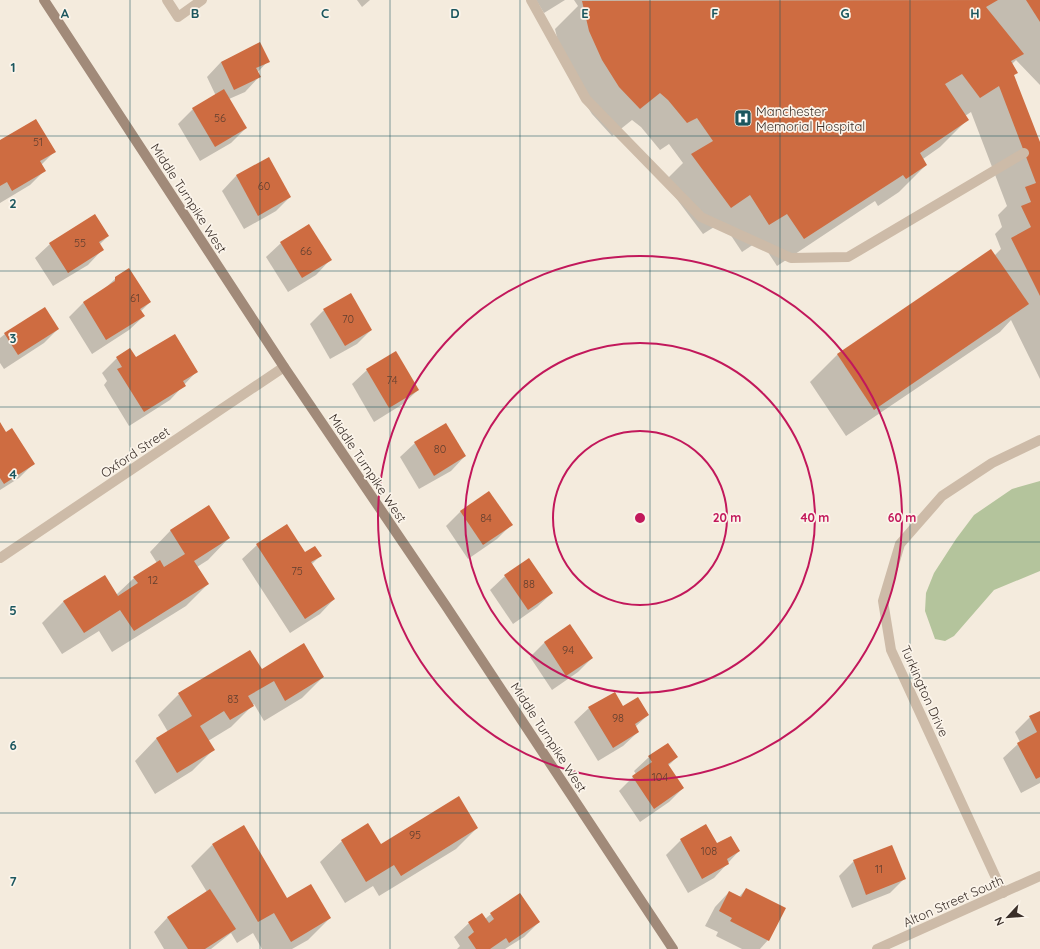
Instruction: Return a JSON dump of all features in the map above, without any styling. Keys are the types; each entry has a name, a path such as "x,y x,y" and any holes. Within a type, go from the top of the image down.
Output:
{"main road":[{"name":"Middle Turnpike West","path":"44,0 284,367 446,606 673,949"}],"street":[{"path":"167,0 178,16 202,0"},
{"path":"531,0 586,99 701,217 791,258 848,257 1024,153"},
{"name":"Oxford Street","path":"0,558 284,367"},
{"name":"Turkington Drive","path":"1003,893 891,650 883,601 900,544 942,496 992,463 1040,440"},
{"name":"Alton Street South","path":"877,949 1040,876"}],"green space":[{"path":"1040,481 1040,571 994,590 954,636 945,641 935,639 925,611 926,593 934,573 956,539 974,515 1012,489"}],"building":[{"path":"998,0 986,7 1024,54 1011,61 1018,73 1014,75 1040,142 1040,296 1011,238 1031,227 1021,206 1031,202 1025,187 1036,183 999,86 980,98 962,74 945,84 969,120 920,153 927,165 906,179 903,175 804,239 787,214 769,225 750,195 731,208 691,154 713,141 697,118 687,123 668,100 660,93 640,109 619,87 602,60 589,31 582,1"},
{"path":"1026,0 1040,0 1040,22"},
{"path":"260,42 270,62 256,68 261,77 234,90 221,62"},
{"path":"224,89 247,128 215,147 192,108"},
{"path":"36,119 56,152 40,161 46,171 12,191 7,182 0,186 0,140"},
{"path":"269,157 291,197 258,216 236,175"},
{"path":"95,214 109,236 99,242 104,250 68,273 49,243"},
{"path":"309,224 332,260 302,278 280,242"},
{"path":"991,249 1029,304 874,410 837,354"},
{"path":"129,268 151,302 140,309 145,316 106,340 83,302 115,281 115,277"},
{"path":"351,293 372,330 345,346 323,309"},
{"path":"45,307 59,329 18,355 4,333"},
{"path":"175,334 198,372 183,381 186,386 144,412 117,369 122,367 116,357 130,348 136,357"},
{"path":"396,351 419,390 389,408 366,369"},
{"path":"0,422 6,432 12,428 35,464 4,484 0,478"},
{"path":"446,423 466,456 434,476 414,442"},
{"path":"489,491 513,525 483,545 460,511"},
{"path":"209,505 230,538 194,561 209,584 134,631 120,610 84,633 63,601 105,575 118,596 138,583 133,577 160,560 164,567 185,554 170,530"},
{"path":"287,524 305,552 315,546 322,556 311,562 335,599 305,619 256,544"},
{"path":"529,558 553,593 528,610 504,575"},
{"path":"570,624 593,658 566,676 544,642"},
{"path":"304,643 324,677 285,701 274,681 248,696 254,706 230,720 224,711 200,726 215,750 177,773 156,738 192,716 178,693 250,650 262,669"},
{"path":"615,692 623,706 638,697 649,715 635,724 639,732 613,748 588,707"},
{"path":"1040,711 1040,777 1036,779 1017,743 1037,732 1029,716"},
{"path":"668,743 678,757 668,764 684,788 654,809 632,776 652,762 648,756"},
{"path":"459,796 478,828 401,876 394,865 366,882 341,840 368,823 381,844"},
{"path":"706,824 717,843 731,836 740,851 727,859 729,864 702,879 680,839"},
{"path":"244,825 287,898 311,884 331,918 291,942 274,913 258,922 212,844"},
{"path":"892,845 906,879 866,895 853,860"},
{"path":"746,888 786,908 769,941 730,921 732,918 719,911 729,891 741,897"},
{"path":"210,889 236,929 205,949 188,949 167,917"},
{"path":"520,893 540,922 509,943 506,938 490,949 476,949 468,937 474,932 468,922 482,913 489,923 494,919 490,913"}],"place":[{"name":"Manchester Memorial Hospital","path":"743,118"}]}
